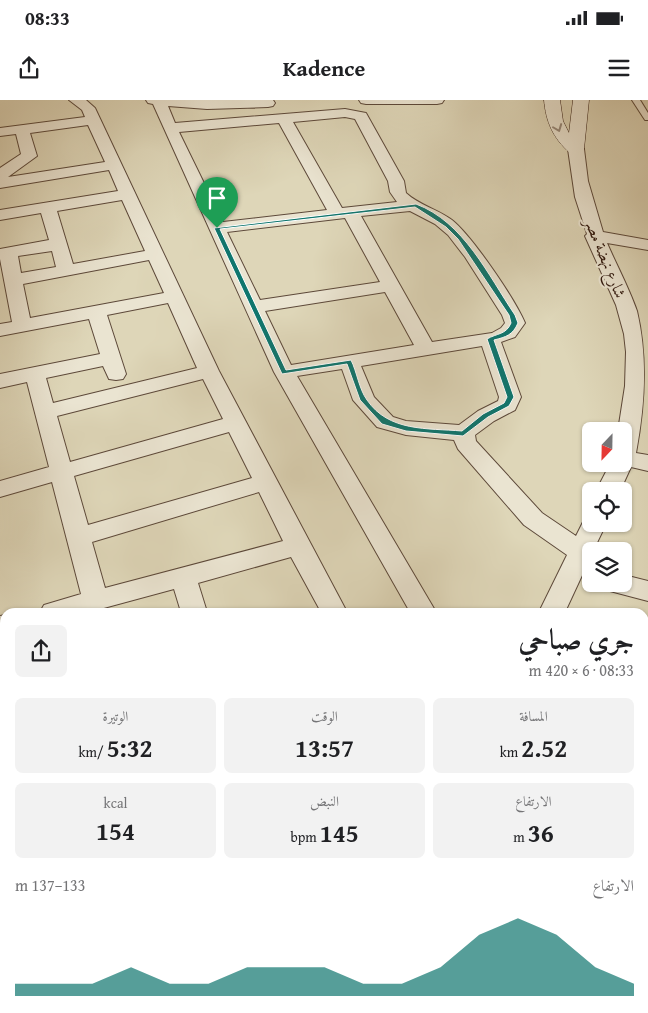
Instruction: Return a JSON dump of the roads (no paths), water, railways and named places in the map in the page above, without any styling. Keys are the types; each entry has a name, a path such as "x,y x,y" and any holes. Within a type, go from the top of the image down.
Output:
{"street":[{"path":"76,100 88,108 209,371 332,608"},
{"path":"326,100 333,100"},
{"path":"366,100 437,100"},
{"path":"552,100 558,131 564,140 576,149"},
{"name":"شارع نهضة مصر","path":"581,100 576,149 577,174 594,236 639,317 637,390 631,422"},
{"path":"156,101 345,113 361,116 396,181 396,190 400,196 448,226 460,238 512,315 515,323 512,330 506,334 490,339 284,372"},
{"path":"156,101 284,372 421,608"},
{"path":"170,128 281,110"},
{"path":"281,110 344,214 391,286 426,349"},
{"path":"0,132 93,120"},
{"path":"22,130 28,156"},
{"path":"0,160 28,156"},
{"path":"0,175 28,156"},
{"path":"0,183 113,165"},
{"path":"0,215 128,194"},
{"path":"217,228 416,205"},
{"path":"48,207 66,270"},
{"path":"594,236 648,245"},
{"path":"22,326 14,280 4,254 59,244"},
{"path":"14,280 155,254"},
{"path":"254,307 391,286"},
{"path":"0,330 175,296"},
{"path":"96,311 110,358 124,393"},
{"path":"349,362 364,400 384,422 406,428 463,433 486,416 507,405 510,397 490,339"},
{"path":"0,381 110,358"},
{"path":"45,412 209,371"},
{"path":"35,374 96,601"},
{"path":"0,488 236,423"},
{"path":"463,433 466,444 533,518 581,567"},
{"path":"632,459 648,463"},
{"path":"79,537 266,482"},
{"path":"555,608 581,567 592,532"},
{"path":"69,608 298,546"},
{"path":"183,577 193,608"},
{"path":"632,587 648,591"}],"lane":[{"path":"636,100 648,118"}]}
